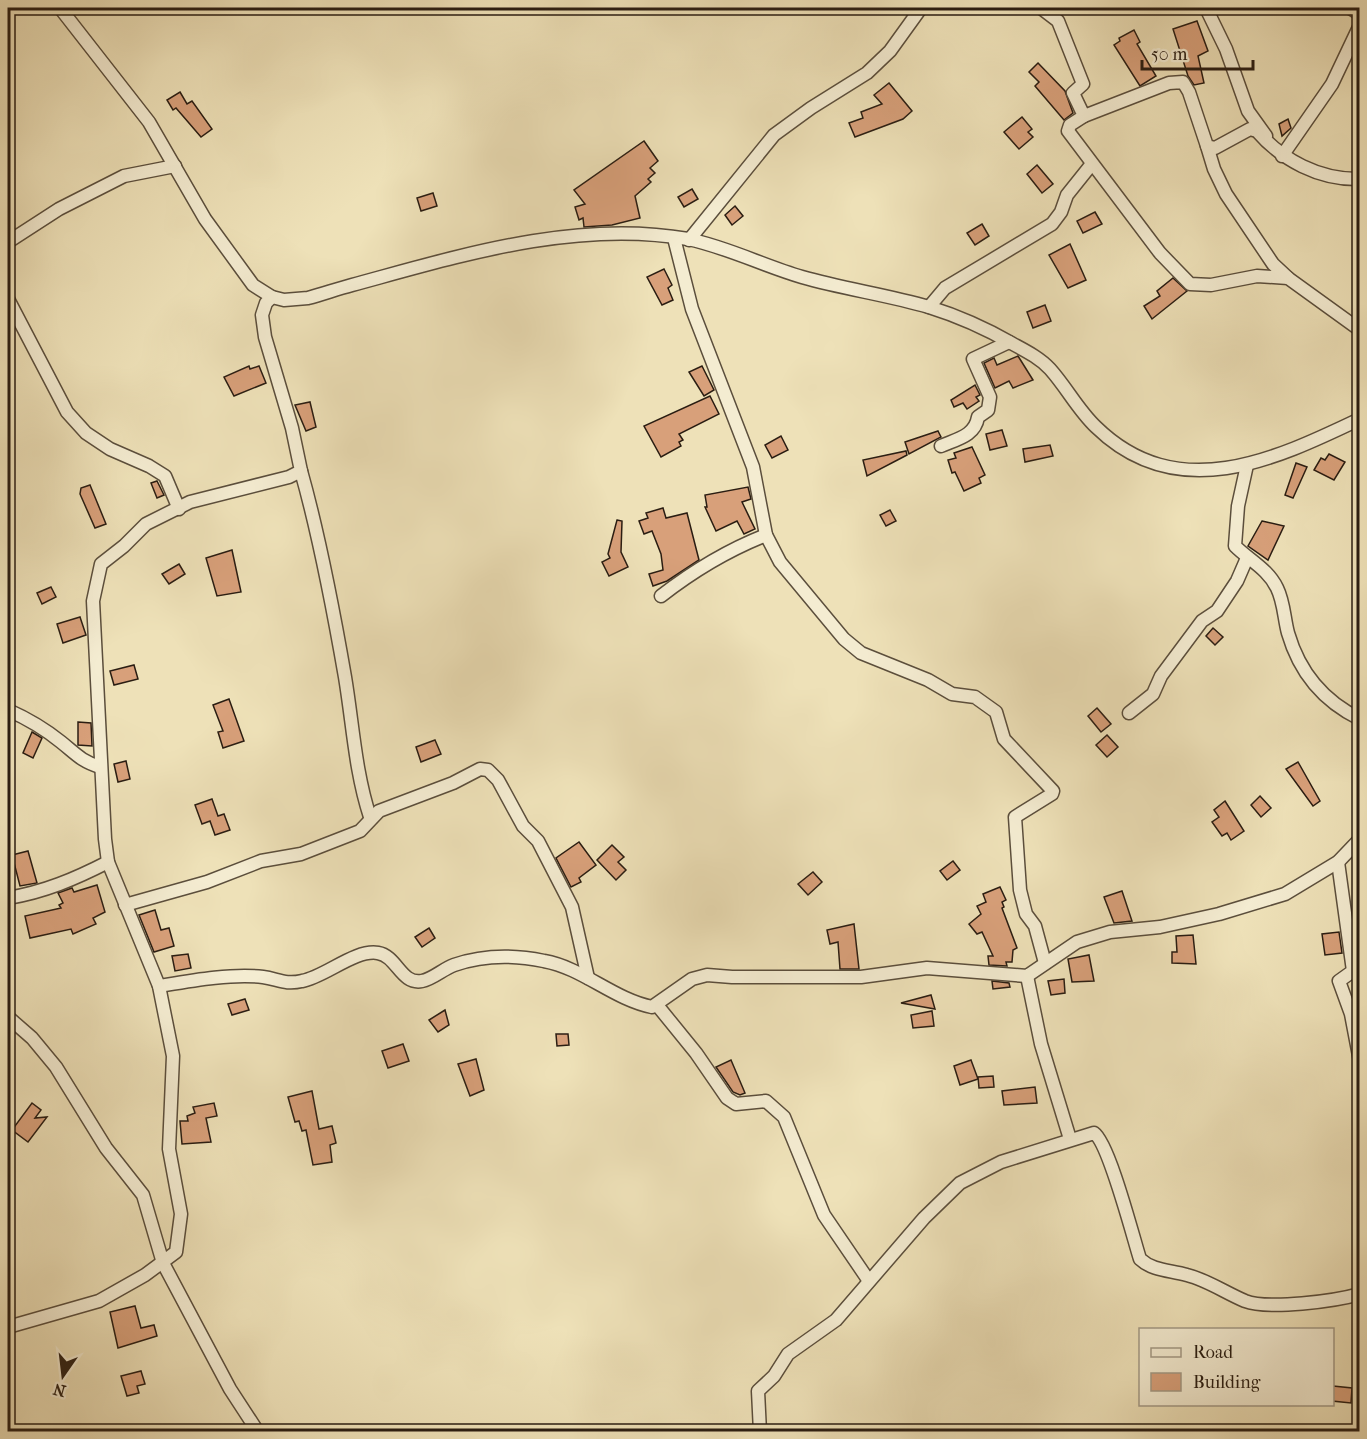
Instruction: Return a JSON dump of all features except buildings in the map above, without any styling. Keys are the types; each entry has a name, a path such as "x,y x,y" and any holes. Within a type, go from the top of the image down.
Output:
{"street":[{"path":"60,8 149,122 205,219 240,269 253,285 272,297 284,300 308,298 449,259 524,244 597,234 674,238 689,240 801,277 929,307 1009,342 1035,356 1050,369 1078,409 1099,430 1148,462 1208,472 1247,465 1309,443 1359,419"},
{"path":"689,240 774,135 811,108 867,73 890,51 921,8"},
{"path":"1041,8 1058,21 1065,38 1083,84 1073,93 1084,116"},
{"path":"1206,8 1226,49 1248,111 1278,153"},
{"path":"1350,8 1359,14"},
{"path":"1278,153 1332,84 1359,25"},
{"path":"1288,278 1257,276 1211,285 1190,284 1160,253 1091,165 1080,143 1068,131 1070,125 1084,116 1169,83 1183,82 1189,92 1214,169 1226,194 1273,264 1288,278 1359,330"},
{"path":"1207,146 1215,148 1250,129 1257,131 1278,153 1318,173 1359,180"},
{"path":"929,307 945,288 1052,224 1061,212 1067,195 1091,165"},
{"path":"8,242 59,210 124,176 175,166"},
{"path":"674,238 692,309 753,467 766,535 780,562 844,639 861,653 928,680 952,694 975,697 996,712 1004,740 1053,790 1052,794 1015,817 1020,890 1026,914 1035,926 1045,963"},
{"path":"272,297 266,303 262,315 265,337 292,428 312,513 345,679 361,789 370,817"},
{"path":"8,299 67,412 94,438 165,476 179,509"},
{"path":"941,446 970,434 977,426 978,417 988,410 990,397 973,359 1009,342"},
{"path":"1247,465 1234,537 1235,546 1267,572 1277,589 1288,633 1303,670 1339,707 1359,719"},
{"path":"8,1327 99,1301 163,1263 176,1252 181,1214 169,1149 173,1056 159,986 108,862 100,767 93,601 98,570 101,564 124,546 146,524 202,497 279,480 301,471"},
{"path":"661,596 742,544 766,535"},
{"path":"1129,713 1153,694 1161,676 1202,621 1217,610 1237,581 1247,558"},
{"path":"8,710 25,718 59,741 81,761 100,767"},
{"path":"125,905 207,882 238,867 301,854 360,831 370,817 379,811 453,783 480,769 488,770 498,780 523,826 538,841 572,907 588,978"},
{"path":"159,986 263,977 281,983 304,981 367,953 388,957 411,981 421,981 455,965 511,956 547,961 588,978 633,1003 652,1007 692,979 707,975 861,977 927,968 1027,976 1077,942 1110,932 1160,927 1285,894 1338,862 1359,840"},
{"path":"8,898 35,894 74,880 108,862"},
{"path":"1338,862 1353,971 1339,981 1351,1014 1359,1061"},
{"path":"1027,976 1041,1044 1070,1139"},
{"path":"657,1005 696,1053 727,1098 736,1104 766,1101 784,1117 824,1215 869,1281"},
{"path":"8,1017 32,1038 56,1067 106,1148 143,1195 163,1263 230,1389 258,1431"},
{"path":"760,1431 758,1391 774,1376 788,1354 828,1328 924,1218 960,1183 1001,1162 1094,1133 1099,1136 1140,1259 1149,1267 1188,1275 1248,1302 1293,1303 1338,1300 1359,1294"}]}
